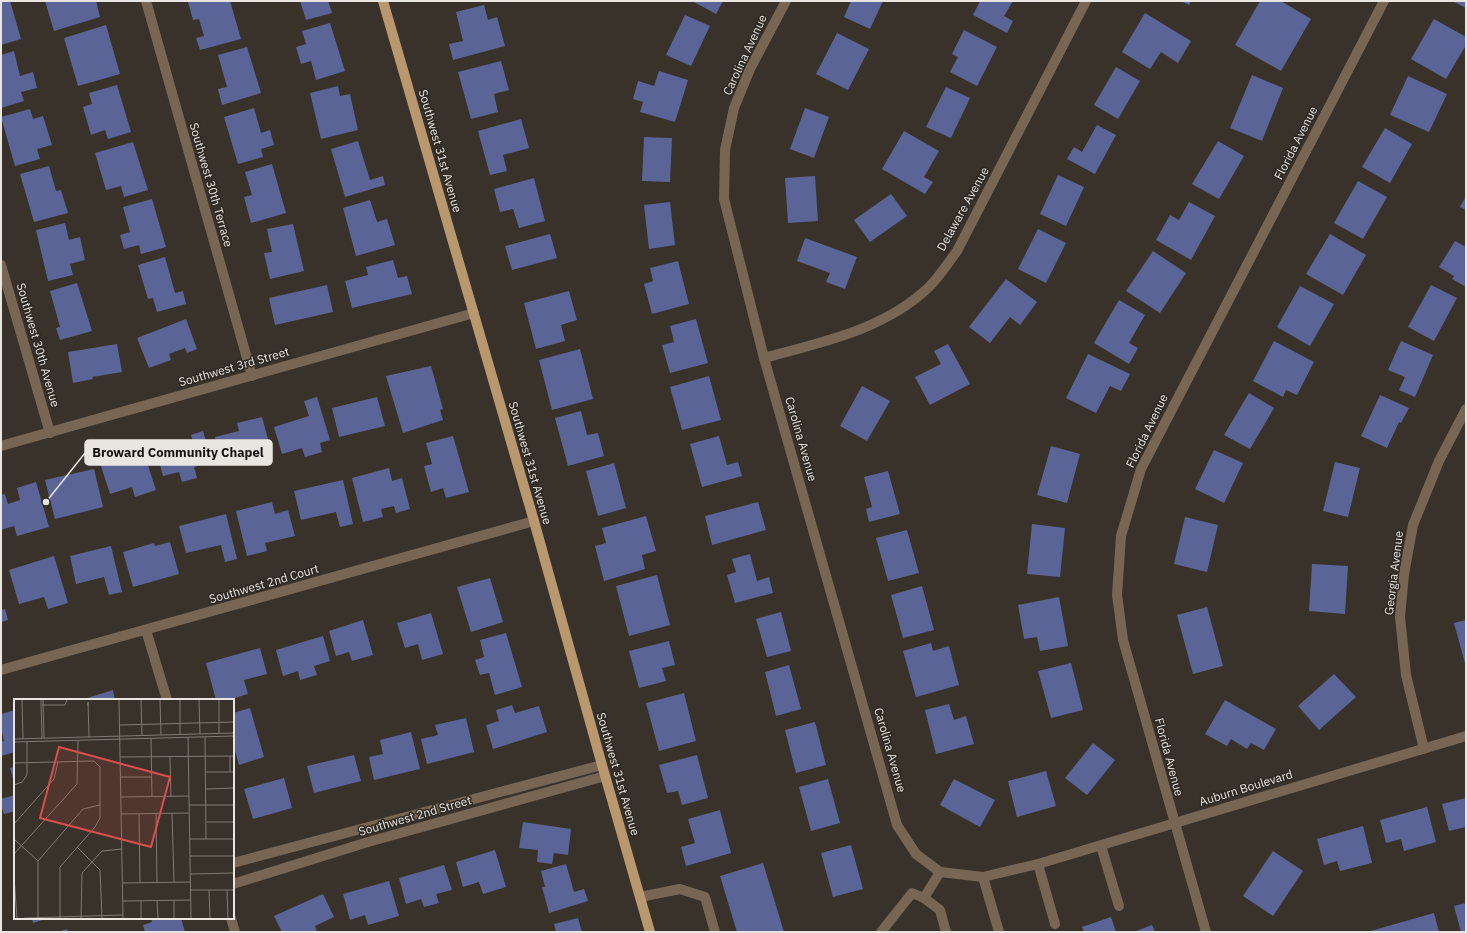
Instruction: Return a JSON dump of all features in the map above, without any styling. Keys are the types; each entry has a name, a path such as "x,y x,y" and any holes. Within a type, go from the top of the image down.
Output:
{"main road":[{"name":"Southwest 31st Avenue","path":"383,1 534,521 650,932"}],"street":[{"name":"Southwest 30th Terrace","path":"146,1 252,376"},
{"name":"Carolina Avenue","path":"786,1 750,69 734,108 725,150 724,199 764,358 897,825 916,854 940,872"},
{"name":"Delaware Avenue","path":"764,358 851,334 894,314 929,287 957,251 1086,1"},
{"name":"Florida Avenue","path":"1206,932 1174,823 1124,640 1117,595 1121,536 1141,469 1384,1"},
{"name":"Southwest 30th Avenue","path":"1,265 50,433"},
{"name":"Southwest 3rd Street","path":"1,446 474,313"},
{"name":"Georgia Avenue","path":"1424,749 1406,675 1400,617 1404,574 1413,525 1439,461 1466,410"},
{"name":"Southwest 2nd Court","path":"1,670 534,521"},
{"path":"146,630 167,699"},
{"name":"Auburn Boulevard","path":"940,872 983,877 1038,864 1466,736"},
{"name":"Southwest 2nd Street","path":"234,863 602,765"},
{"name":"Southwest 2nd Street","path":"234,884 368,842 605,776"},
{"path":"1101,846 1119,906"},
{"path":"1038,864 1055,924"},
{"path":"924,898 940,872"},
{"path":"983,877 1000,932"},
{"path":"640,898 680,889 705,897 715,932"},
{"path":"881,932 912,893 924,898 940,910 946,932"},
{"path":"230,919 235,932"}],"building":[{"path":"1,1 10,1 21,39 1,45"},
{"path":"45,1 96,1 100,17 54,31"},
{"path":"230,1 241,39 200,50 196,38 204,36 199,19 193,20 188,2"},
{"path":"300,1 328,1 332,13 306,20"},
{"path":"692,1 723,1 716,14"},
{"path":"851,1 883,1 870,29 844,17"},
{"path":"980,1 1013,1 1004,16 1013,21 1007,33 973,15"},
{"path":"1181,1 1191,1 1189,5"},
{"path":"1260,1 1281,1 1311,19 1281,71 1235,45"},
{"path":"1452,1 1466,1 1466,8"},
{"path":"484,5 488,20 497,17 505,46 453,60 449,44 463,41 456,12"},
{"path":"1145,13 1191,41 1178,63 1161,52 1150,69 1122,52"},
{"path":"685,15 710,26 691,66 666,55"},
{"path":"1434,19 1466,37 1466,45 1446,79 1411,59"},
{"path":"330,23 345,71 316,80 311,61 301,64 296,47 306,44 302,31"},
{"path":"106,25 120,74 78,86 64,38"},
{"path":"964,30 997,47 977,86 950,72 958,57 952,54"},
{"path":"837,33 869,49 848,90 816,74"},
{"path":"247,47 261,93 222,105 218,89 227,87 218,55"},
{"path":"14,51 20,76 33,72 37,88 21,92 24,101 1,108 1,55"},
{"path":"501,61 509,90 494,94 498,112 471,119 458,72"},
{"path":"1116,67 1140,81 1118,119 1094,105"},
{"path":"659,71 688,80 675,122 640,112 643,102 633,99 638,81 654,86"},
{"path":"1252,75 1283,88 1262,141 1230,128"},
{"path":"1408,76 1447,94 1429,132 1390,115"},
{"path":"117,85 131,132 108,139 105,130 91,135 83,107 92,104 89,93"},
{"path":"338,86 340,96 350,94 358,130 321,139 310,93"},
{"path":"946,87 970,98 951,138 926,127"},
{"path":"254,108 261,133 270,130 274,145 261,149 263,157 238,164 224,117"},
{"path":"805,108 829,117 814,158 790,149"},
{"path":"30,109 33,119 43,116 52,145 37,149 40,159 15,166 1,117"},
{"path":"521,119 529,148 503,155 507,171 490,175 478,131"},
{"path":"1097,125 1116,135 1095,174 1067,159 1074,147 1082,152"},
{"path":"1385,128 1412,144 1390,183 1362,167"},
{"path":"904,131 939,151 924,177 933,182 925,194 882,169"},
{"path":"644,137 672,138 670,182 642,181"},
{"path":"358,141 370,180 383,176 385,185 345,197 331,149"},
{"path":"1218,141 1244,156 1219,199 1192,184"},
{"path":"133,142 148,190 124,197 121,186 106,190 95,153"},
{"path":"272,164 286,213 251,223 244,197 252,195 245,172"},
{"path":"49,166 56,191 61,190 68,213 34,222 20,174"},
{"path":"1058,175 1084,187 1066,226 1040,214"},
{"path":"815,176 818,221 788,223 785,178"},
{"path":"534,178 545,221 519,228 513,209 500,212 494,189"},
{"path":"1358,181 1387,197 1363,239 1334,223"},
{"path":"891,194 907,216 870,242 854,220"},
{"path":"1466,196 1466,210 1460,207"},
{"path":"152,199 166,247 141,254 139,245 124,249 120,235 130,232 123,207"},
{"path":"370,200 377,222 387,219 395,245 356,256 343,208"},
{"path":"670,202 675,245 649,249 644,205"},
{"path":"1189,202 1215,216 1191,260 1156,240 1170,215 1179,220"},
{"path":"65,223 69,240 80,237 85,260 70,264 73,275 48,281 36,230"},
{"path":"293,224 304,271 270,279 264,253 272,252 267,229"},
{"path":"1038,229 1066,243 1046,283 1018,269"},
{"path":"550,234 557,258 512,270 505,246"},
{"path":"1330,234 1366,255 1343,295 1306,274"},
{"path":"805,238 857,257 845,289 826,282 830,273 797,261"},
{"path":"1455,241 1466,247 1466,287 1452,279 1454,276 1439,267"},
{"path":"1153,251 1186,273 1160,313 1126,291"},
{"path":"165,257 175,293 183,291 186,304 157,312 153,298 148,299 138,265"},
{"path":"393,260 398,278 407,276 412,294 352,308 345,281 368,275 366,267"},
{"path":"678,261 689,304 652,314 644,284 653,281 650,268"},
{"path":"1006,279 1037,302 1020,325 1010,317 990,343 969,327"},
{"path":"77,283 92,331 60,340 56,328 60,327 50,291"},
{"path":"327,285 333,312 275,325 269,298"},
{"path":"1431,285 1457,298 1434,341 1408,327"},
{"path":"1300,286 1334,304 1310,346 1277,327"},
{"path":"569,291 577,320 561,325 565,341 536,349 524,303"},
{"path":"1119,300 1145,315 1129,343 1138,348 1129,364 1094,343"},
{"path":"186,319 197,349 187,353 185,348 169,354 171,360 149,368 137,338"},
{"path":"696,319 708,363 670,373 662,345 674,342 670,326"},
{"path":"1274,341 1314,362 1297,395 1286,390 1283,397 1253,381"},
{"path":"1401,341 1433,355 1415,397 1399,390 1405,377 1388,370"},
{"path":"117,344 122,372 92,377 93,379 73,383 68,352"},
{"path":"948,344 970,384 930,405 915,377 941,364 934,351"},
{"path":"580,349 593,399 552,410 539,360"},
{"path":"1088,354 1130,374 1121,391 1110,386 1096,413 1066,398"},
{"path":"431,366 443,409 440,410 443,420 403,433 386,376"},
{"path":"709,376 721,420 682,430 670,387"},
{"path":"862,386 890,401 867,441 840,426"},
{"path":"1249,393 1274,408 1250,449 1224,435"},
{"path":"1380,395 1409,408 1401,423 1399,422 1387,448 1361,436"},
{"path":"317,397 330,440 320,443 322,452 305,457 302,448 282,454 274,427 309,416 304,401"},
{"path":"377,397 385,426 339,437 332,408"},
{"path":"581,411 587,435 598,433 604,456 568,466 555,418"},
{"path":"262,417 271,450 221,462 215,437 239,431 237,423"},
{"path":"203,431 212,462 194,467 197,478 182,482 179,472 163,476 155,447 173,442 175,447 193,442 191,435"},
{"path":"453,436 469,492 446,498 443,488 431,492 424,466 432,464 426,443"},
{"path":"719,436 727,465 738,462 742,476 702,487 690,444"},
{"path":"1051,446 1080,454 1067,503 1037,495"},
{"path":"143,450 156,490 135,497 132,487 110,494 100,463"},
{"path":"1214,450 1243,463 1224,503 1195,489"},
{"path":"1335,462 1360,468 1348,517 1323,511"},
{"path":"614,463 626,508 598,516 586,471"},
{"path":"389,468 392,481 402,478 410,509 396,513 394,506 381,509 383,517 363,522 352,478"},
{"path":"94,469 103,507 55,519 45,480"},
{"path":"888,471 900,514 869,522 866,509 872,507 864,477"},
{"path":"343,480 353,524 340,527 336,512 301,520 294,491"},
{"path":"36,482 49,527 17,536 14,526 1,530 1,495 5,494 8,504 20,500 17,488"},
{"path":"272,502 275,514 288,510 295,536 265,543 267,551 247,556 236,511"},
{"path":"758,502 766,530 712,545 705,516"},
{"path":"226,514 237,559 225,562 221,545 186,553 179,526"},
{"path":"646,516 656,551 642,555 645,569 604,581 595,546 606,543 602,528"},
{"path":"1185,517 1218,525 1207,572 1174,564"},
{"path":"1032,524 1065,528 1060,577 1027,574"},
{"path":"907,530 919,573 888,581 876,538"},
{"path":"170,542 179,574 133,587 123,552 154,543 155,546"},
{"path":"111,546 122,592 109,595 104,577 76,584 70,556"},
{"path":"750,554 757,581 769,577 773,593 735,603 727,575 736,572 732,559"},
{"path":"54,556 68,603 48,609 44,597 19,604 9,570"},
{"path":"1312,564 1348,566 1345,614 1309,611"},
{"path":"657,575 670,625 629,636 616,586"},
{"path":"490,578 503,622 471,632 457,587"},
{"path":"922,586 934,630 903,638 891,595"},
{"path":"1059,597 1068,646 1040,651 1037,637 1024,639 1018,605"},
{"path":"1207,607 1223,666 1193,674 1177,615"},
{"path":"5,609 8,620 1,622 1,610"},
{"path":"781,612 791,651 767,657 756,619"},
{"path":"431,613 443,654 422,660 418,644 405,648 397,623"},
{"path":"363,620 373,655 352,661 349,652 336,656 329,631"},
{"path":"1466,620 1466,667 1454,623"},
{"path":"506,633 522,687 495,695 489,673 480,675 475,660 484,657 480,640"},
{"path":"323,636 330,661 314,666 317,675 300,680 298,671 283,676 276,650"},
{"path":"669,641 675,665 662,668 666,681 639,688 629,651"},
{"path":"931,643 933,651 949,646 959,685 916,697 903,651"},
{"path":"260,648 267,674 244,680 248,694 231,699 216,699 206,663"},
{"path":"1071,663 1083,710 1051,718 1038,671"},
{"path":"789,665 801,709 776,716 765,672"},
{"path":"1334,674 1356,697 1319,730 1298,706"},
{"path":"113,690 115,699 84,699"},
{"path":"684,693 696,741 659,751 646,703"},
{"path":"1225,700 1276,729 1264,750 1251,743 1247,749 1231,739 1227,746 1205,734"},
{"path":"949,704 954,720 966,716 974,744 936,754 925,710"},
{"path":"512,705 515,713 539,706 547,732 493,749 486,725 499,721 496,710"},
{"path":"250,708 264,757 239,765 234,748 234,713"},
{"path":"14,710 14,752 1,756 1,742 4,741 1,728 1,714"},
{"path":"466,718 474,752 427,764 421,739 438,735 435,725"},
{"path":"815,722 826,765 796,773 785,730"},
{"path":"411,732 420,769 374,780 369,757 383,754 380,740"},
{"path":"1093,743 1115,760 1087,795 1065,778"},
{"path":"354,755 361,781 314,793 307,766"},
{"path":"697,755 708,798 682,805 678,791 667,793 659,765"},
{"path":"14,767 14,782 10,768"},
{"path":"1046,771 1056,806 1017,817 1008,781"},
{"path":"284,778 292,808 253,819 244,789"},
{"path":"828,779 840,823 811,831 799,787"},
{"path":"954,779 995,800 980,827 940,805"},
{"path":"14,795 14,811 4,814 1,799"},
{"path":"1466,798 1466,827 1449,831 1442,804"},
{"path":"1427,807 1436,842 1404,851 1401,839 1386,843 1380,820"},
{"path":"720,810 731,853 686,866 681,847 695,843 688,819"},
{"path":"523,822 571,829 568,855 554,853 552,864 537,862 538,850 519,848"},
{"path":"1363,826 1372,863 1340,871 1337,861 1324,865 1317,839"},
{"path":"851,845 863,889 833,897 821,853"},
{"path":"495,850 506,887 483,894 479,882 463,887 456,862"},
{"path":"1273,851 1303,871 1273,916 1243,896"},
{"path":"763,863 784,932 737,932 720,876"},
{"path":"566,864 574,892 584,889 588,901 549,913 542,887 545,887 541,871"},
{"path":"444,865 452,890 436,894 439,903 424,907 421,899 406,904 399,878"},
{"path":"389,881 399,916 368,925 365,915 350,920 343,894"},
{"path":"323,894 334,917 315,926 317,932 282,932 274,916"},
{"path":"1466,903 1466,932 1461,932 1454,906"},
{"path":"1434,913 1439,932 1367,932"},
{"path":"1111,917 1116,932 1084,932 1082,927"},
{"path":"578,918 582,932 556,932 554,924"},
{"path":"32,919 46,919 33,923"},
{"path":"151,919 181,919 185,932 145,932 143,925 152,922"},
{"path":"1152,925 1155,932 1134,932"},
{"path":"67,929 68,932 58,932"}],"place":[{"name":"Broward Community Chapel","path":"46,502"}]}
